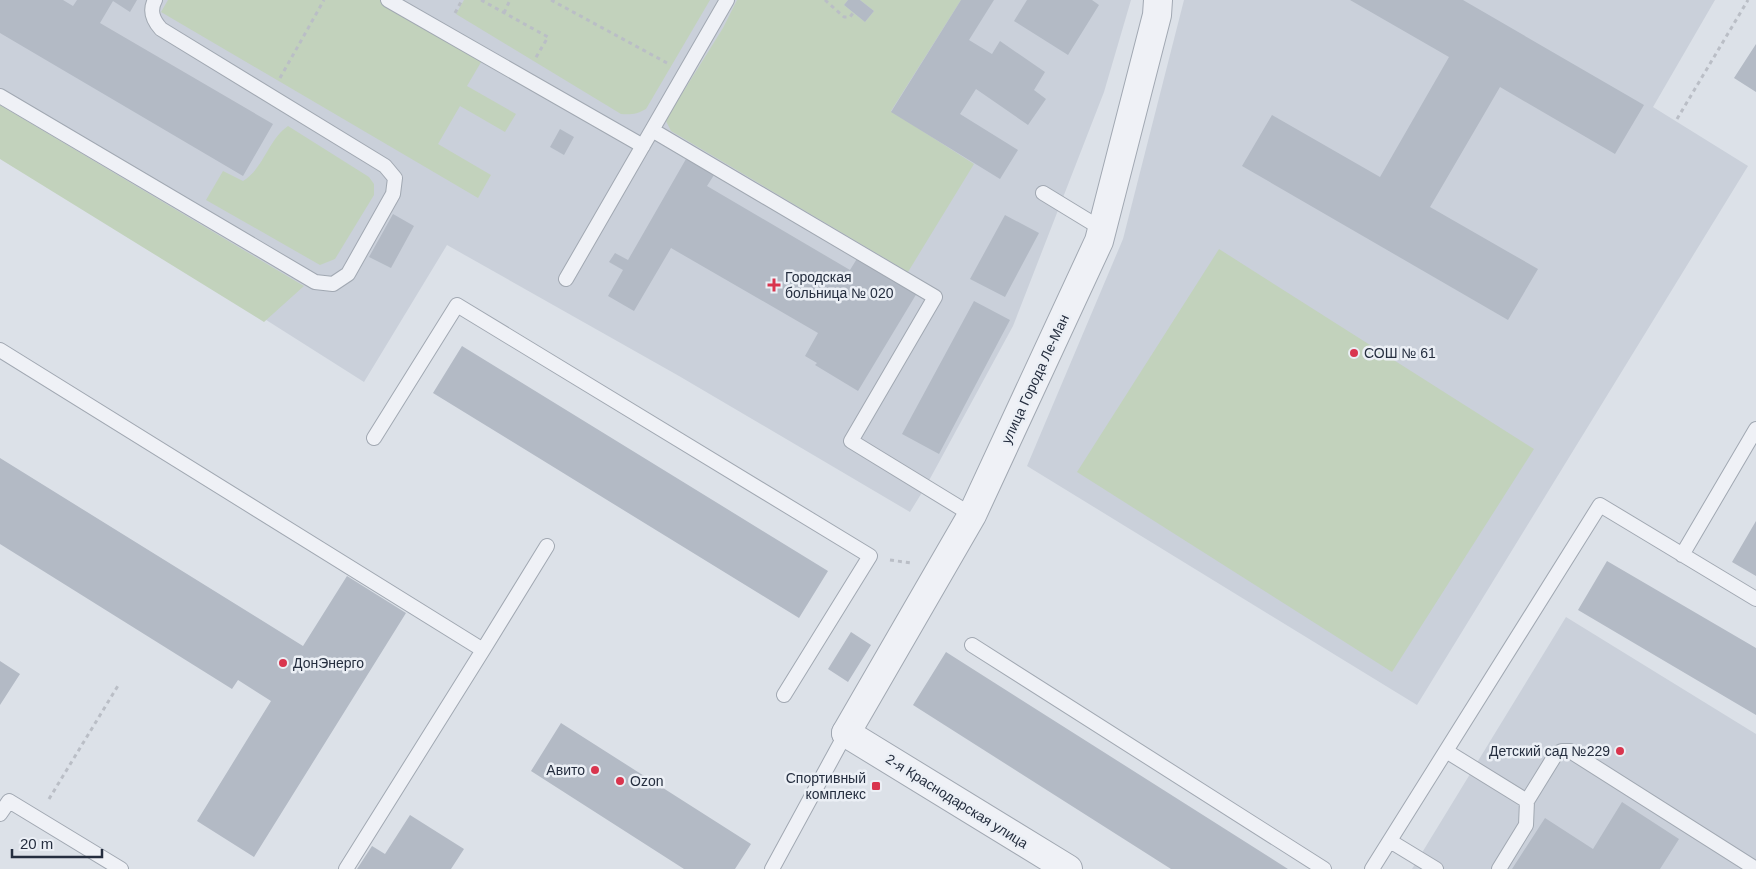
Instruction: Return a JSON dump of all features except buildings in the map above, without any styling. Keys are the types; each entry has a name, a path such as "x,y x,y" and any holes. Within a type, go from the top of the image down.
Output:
{"street":[{"name":"улица Города Ле-Ман","path":"846,733 972,515 1094,249 1102,229 1157,15 1158,0"},
{"name":"2-я Краснодарская улица","path":"846,733 1068,869"}],"lane":[{"path":"0,96 315,282 333,284 348,274 393,194 395,178 385,166 161,29 152,19 152,5 155,0"},
{"path":"388,0 642,146"},
{"path":"566,279 727,0"},
{"path":"652,130 935,297 851,442 972,515"},
{"path":"1043,193 1102,229"},
{"path":"374,438 457,305 870,556 784,695"},
{"path":"0,350 483,650"},
{"path":"1682,555 1756,429"},
{"path":"1372,869 1600,505 1756,599"},
{"path":"346,869 547,546"},
{"path":"972,645 1324,869"},
{"path":"772,869 846,733"},
{"path":"1446,751 1527,801"},
{"path":"1499,869 1526,825 1527,801 1556,754 1562,751 1570,751 1756,869"},
{"path":"0,814 9,801 121,869"},
{"path":"1390,841 1436,869"}],"path":[{"path":"270,95 324,0"},
{"path":"481,0 548,36 524,78"},
{"path":"504,13 510,0"},
{"path":"551,0 685,73"},
{"path":"825,0 844,17 850,17 853,13"},
{"path":"1677,120 1748,0"},
{"path":"870,556 942,569"},
{"path":"38,818 119,684"}],"shaded area":[{"name":"Городская больница № 020","path":"0,0 1131,0 1104,92 1013,326 910,512 679,376 447,245 364,382 0,151"},
{"name":"СОШ № 61","path":"1184,0 1715,0 1653,107 1748,166 1417,705 1027,466 1123,239"},
{"name":"Детский сад №229","path":"1566,617 1756,734 1756,869 1412,869"}],"green space":[{"path":"168,0 398,0 487,52 467,86 516,114 505,132 460,106 438,144 491,175 478,198 161,12"},
{"path":"464,0 710,0 646,109 637,113 621,114 456,14"},
{"path":"737,0 848,0 844,5 865,22 874,11 860,0 961,0 891,111 974,164 908,272 671,131 666,121 668,116 723,28"},
{"path":"0,105 304,286 264,322 0,159"},
{"path":"288,126 369,177 374,184 374,195 335,259 320,265 206,200 223,171 243,181 250,175 261,162 275,139"},
{"path":"1219,249 1534,449 1392,672 1077,472"}],"place":[{"name":"Городская больница № 020","path":"774,285"},
{"name":"СОШ № 61","path":"1354,353"},
{"name":"ДонЭнерго","path":"283,663"},
{"name":"Детский сад №229","path":"1620,751"},
{"name":"Авито","path":"595,770"},
{"name":"Ozon","path":"620,781"},
{"name":"Спортивный комплекс","path":"876,786"}]}
